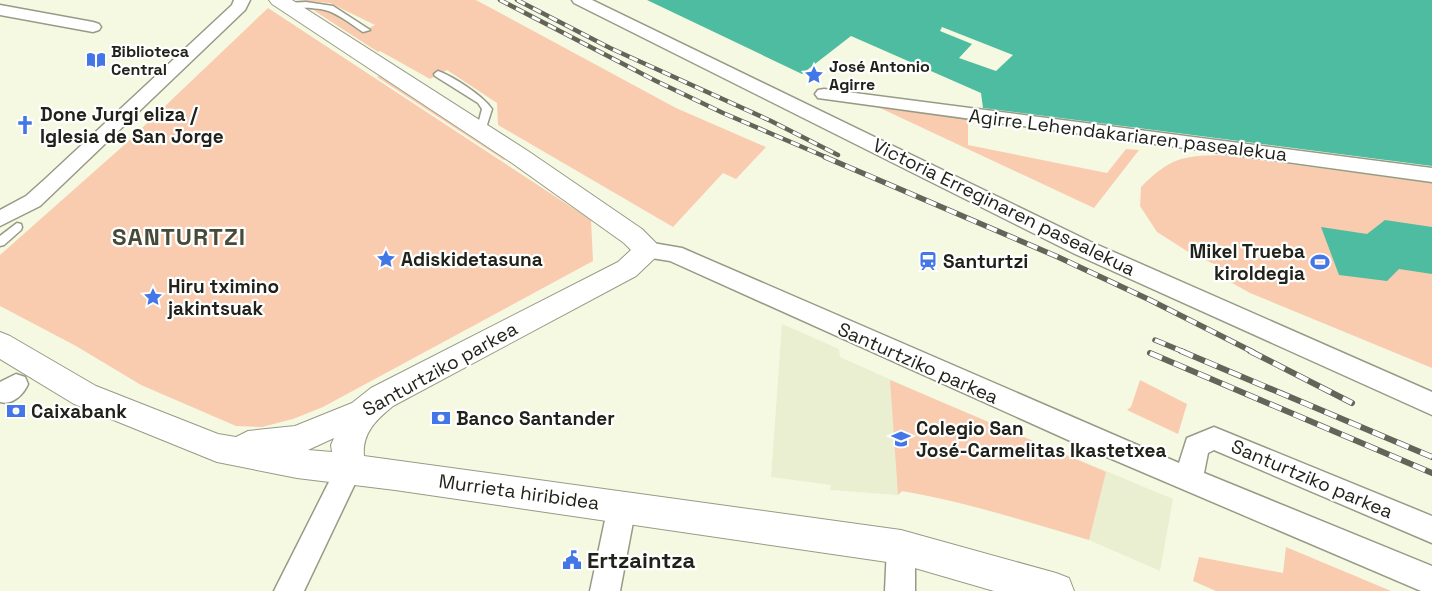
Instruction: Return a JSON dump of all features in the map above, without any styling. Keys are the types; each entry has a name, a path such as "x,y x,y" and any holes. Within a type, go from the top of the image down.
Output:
{"street":[{"path":"0,219 33,200 52,184 239,7 242,0"},
{"name":"Victoria Erreginaren pasealekua","path":"580,0 1083,248 1432,404"},
{"path":"282,2 520,157 633,236 647,250"},
{"path":"0,10 93,27"},
{"name":"Agirre Lehendakariaren pasealekua","path":"824,94 1432,175"},
{"name":"Santurtziko parkea","path":"217,448 296,440 363,412 382,397 627,269 647,250 674,254 1189,480 1432,581"},
{"name":"Murrieta hiribidea","path":"0,344 85,395 217,448 297,463 622,506 901,547 1056,591"},
{"path":"290,591 350,469 347,445 363,412"},
{"name":"Santurtziko parkea","path":"1189,480 1196,446 1214,438 1432,530"},
{"path":"605,591 622,506"},
{"path":"900,591 901,547"}],"lane":[{"path":"282,2 330,8 366,30"},
{"path":"438,74 481,101 487,109 481,132"},
{"path":"0,242 17,227"}],"shaded area":[{"path":"295,0 476,0 676,108 766,147 736,179 723,173 673,227 498,125 497,103 447,70 430,79 380,51 378,52 310,8 327,10 361,32 375,25 330,3"},
{"path":"268,8 591,220 593,261 323,407 293,419 262,427 236,426 141,385 76,346 0,306 0,255 123,146"},
{"path":"380,76 507,158 504,160 377,77"},
{"path":"880,108 968,119 968,145 1107,173 1126,149 1139,150 1094,208"},
{"name":"Mikel Trueba kiroldegia","path":"1221,155 1432,183 1432,368 1250,293 1225,279 1227,270 1190,253 1157,232 1140,206 1141,187 1160,170 1177,160 1196,156"},
{"name":"Colegio San José-Carmelitas Ikastetxea","path":"782,324 839,349 840,357 950,406 1173,499 1160,571 1089,540 932,496 902,491 898,495 830,490 831,485 771,477"},
{"path":"890,380 1106,472 1089,540 973,506 902,491 898,495"},
{"path":"1140,380 1187,404 1178,434 1127,410 1131,407"},
{"path":"1286,547 1391,591 1216,591 1193,581 1199,557 1283,573"}],"water":[{"path":"647,0 1432,0 1432,166 983,108 981,93 851,36 802,74"},
{"path":"1385,220 1432,227 1432,274 1399,269 1387,281 1339,275 1321,227 1367,234"}],"pier":[{"path":"942,27 1013,55 996,71 959,58 972,44 940,31"}],"railway":[{"path":"500,0 656,81 723,113 828,158"},
{"path":"517,0 610,48 771,121 838,155"},
{"path":"825,157 1058,257 1150,300 1253,352"},
{"path":"1155,340 1184,352"},
{"path":"1181,351 1432,457"},
{"path":"1250,351 1352,403"},
{"path":"1150,353 1432,473"}],"place":[{"name":"Biblioteca Central","path":"96,60"},
{"name":"José Antonio Agirre","path":"814,75"},
{"name":"Done Jurgi eliza / Iglesia de San Jorge","path":"25,125"},
{"name":"Adiskidetasuna","path":"386,259"},
{"name":"Santurtzi","path":"928,261"},
{"name":"Mikel Trueba kiroldegia","path":"1320,262"},
{"name":"Hiru tximino jakintsuak","path":"153,297"},
{"name":"Caixabank","path":"16,411"},
{"name":"Banco Santander","path":"441,418"},
{"name":"Colegio San José-Carmelitas Ikastetxea","path":"901,439"},
{"name":"Ertzaintza","path":"572,560"}],"district":[{"name":"SANTURTZI","path":"179,236"}]}
